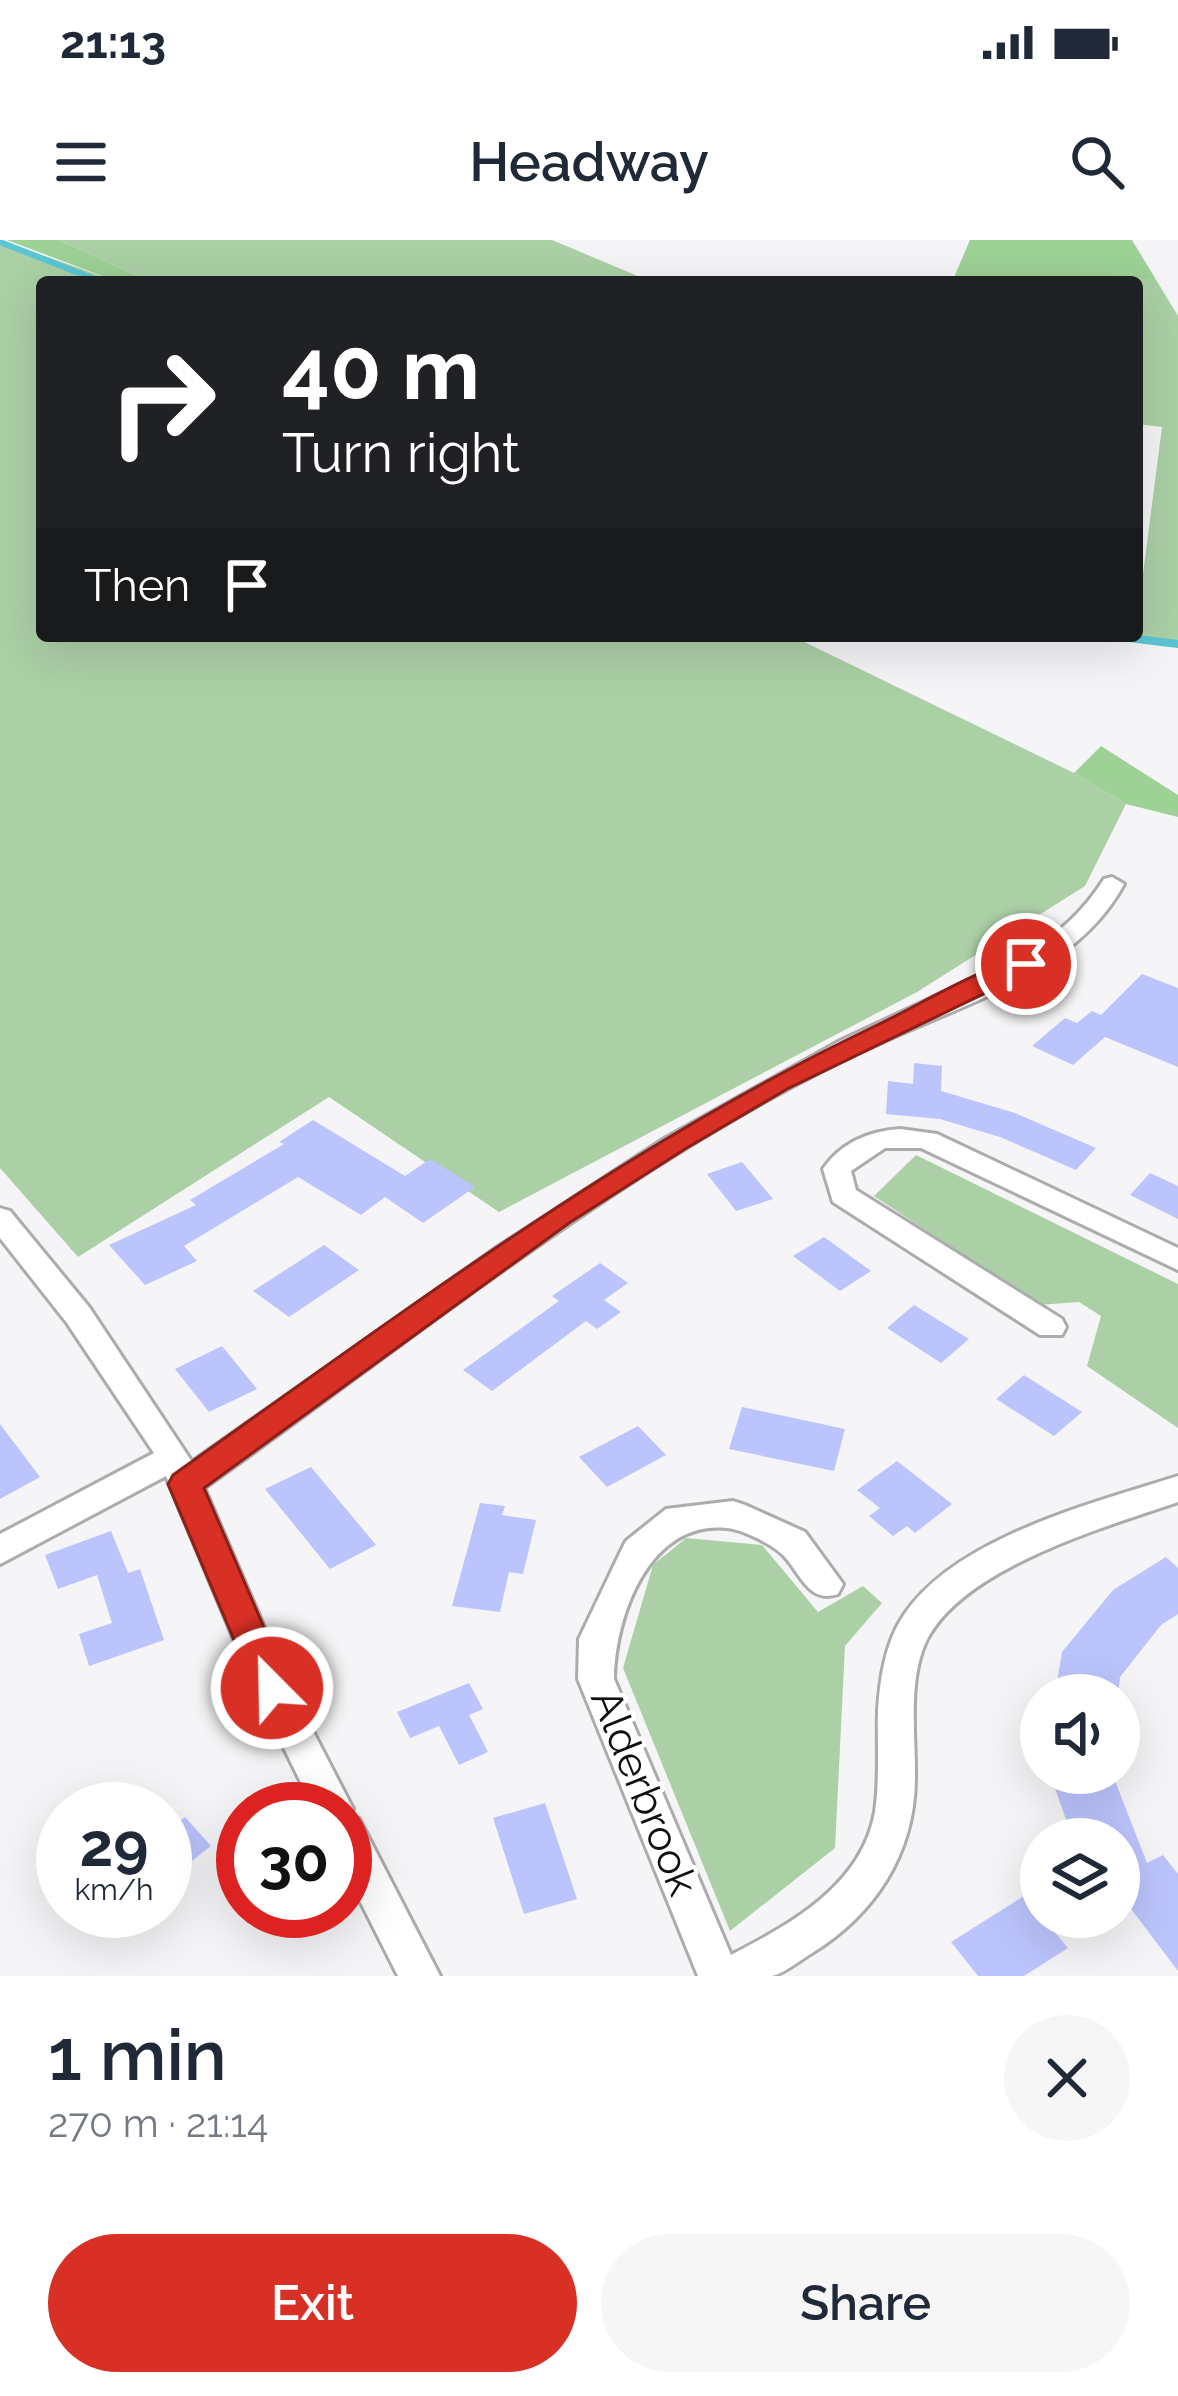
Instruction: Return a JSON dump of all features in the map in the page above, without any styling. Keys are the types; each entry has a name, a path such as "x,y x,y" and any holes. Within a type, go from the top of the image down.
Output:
{"street":[{"path":"0,1550 179,1470 575,1205 777,1084 1026,964 1080,930 1108,900 1112,884"},
{"path":"1051,1328 843,1195 837,1169 861,1144 892,1134 927,1140 1178,1260"},
{"path":"0,1217 79,1315 179,1470 272,1688 320,1782"},
{"path":"731,1976 804,1938 864,1889 891,1825 899,1678 917,1623 968,1577 1040,1537 1178,1490"},
{"name":"Alderbrook","path":"719,1976 596,1679 597,1639 638,1551 678,1518 733,1514 793,1542 826,1584"},
{"path":"372,1884 419,1976"}],"green space":[{"path":"0,240 101,276 36,276 36,642 804,642 1074,773 1126,804 1085,886 917,992 499,1212 329,1097 78,1257 0,1168"},
{"path":"7,240 59,240 138,276 102,276"},
{"path":"59,240 552,240 638,276 138,276"},
{"path":"970,240 1132,240 1155,278 1143,276 955,276"},
{"path":"1143,278 1155,278 1178,316 1178,641 1143,638 1143,574 1162,427 1143,425"},
{"path":"1101,746 1178,795 1178,817 1126,804 1074,773"},
{"path":"916,1155 1178,1284 1178,1428 1087,1366 1101,1316 1079,1302 1038,1305 874,1196"},
{"path":"686,1538 762,1545 818,1612 863,1586 882,1603 845,1646 835,1848 730,1931 623,1668 653,1565"}],"building":[{"path":"1142,974 1178,988 1178,1067 1105,1037 1073,1065 1032,1046 1065,1018 1077,1023 1092,1011 1101,1015"},
{"path":"914,1063 942,1066 941,1091 1015,1113 1096,1148 1076,1170 1000,1137 940,1119 886,1114 888,1081 913,1084"},
{"path":"313,1120 405,1176 430,1159 475,1187 423,1223 385,1197 361,1215 298,1177 184,1246 197,1261 145,1285 109,1245 196,1205 190,1200 284,1144 279,1142"},
{"path":"742,1162 773,1199 736,1211 707,1174"},
{"path":"1150,1173 1178,1186 1178,1219 1130,1195"},
{"path":"824,1237 871,1271 840,1291 793,1256"},
{"path":"324,1245 359,1270 289,1317 253,1291"},
{"path":"600,1263 628,1283 604,1300 621,1312 597,1329 586,1321 492,1391 463,1370 559,1301 552,1296"},
{"path":"914,1305 969,1339 941,1363 887,1328"},
{"path":"222,1346 257,1389 209,1412 175,1369"},
{"path":"1024,1375 1082,1412 1054,1436 996,1399"},
{"path":"742,1407 845,1429 834,1471 729,1449"},
{"path":"0,1424 40,1477 0,1499"},
{"path":"638,1426 666,1455 607,1487 579,1457"},
{"path":"897,1461 952,1504 915,1533 907,1526 893,1536 869,1516 880,1508 857,1490"},
{"path":"311,1467 376,1545 330,1569 265,1489"},
{"path":"480,1503 505,1506 502,1515 536,1520 523,1574 509,1572 500,1612 452,1606"},
{"path":"111,1531 128,1573 140,1569 164,1640 89,1666 79,1634 112,1623 97,1575 58,1589 45,1555"},
{"path":"1166,1557 1178,1568 1178,1614 1161,1625 1122,1674 1058,1674 1062,1652 1113,1590"},
{"path":"469,1683 483,1709 469,1715 488,1752 459,1765 439,1726 410,1738 397,1712"},
{"path":"1057,1794 1120,1794 1130,1818 1066,1818"},
{"path":"545,1803 577,1899 524,1914 493,1818"},
{"path":"192,1825 211,1846 192,1861"},
{"path":"1140,1845 1147,1863 1163,1855 1178,1874 1178,1971 1140,1921"},
{"path":"1020,1899 1020,1938 1060,1938 1068,1948 1024,1976 978,1976 951,1942"}],"waterway":[{"path":"0,242 87,276"},
{"path":"1143,640 1178,644"}],"route":[{"path":"272,1688 185,1484 400,1334 558,1216 676,1142 777,1084 1026,964"}]}
